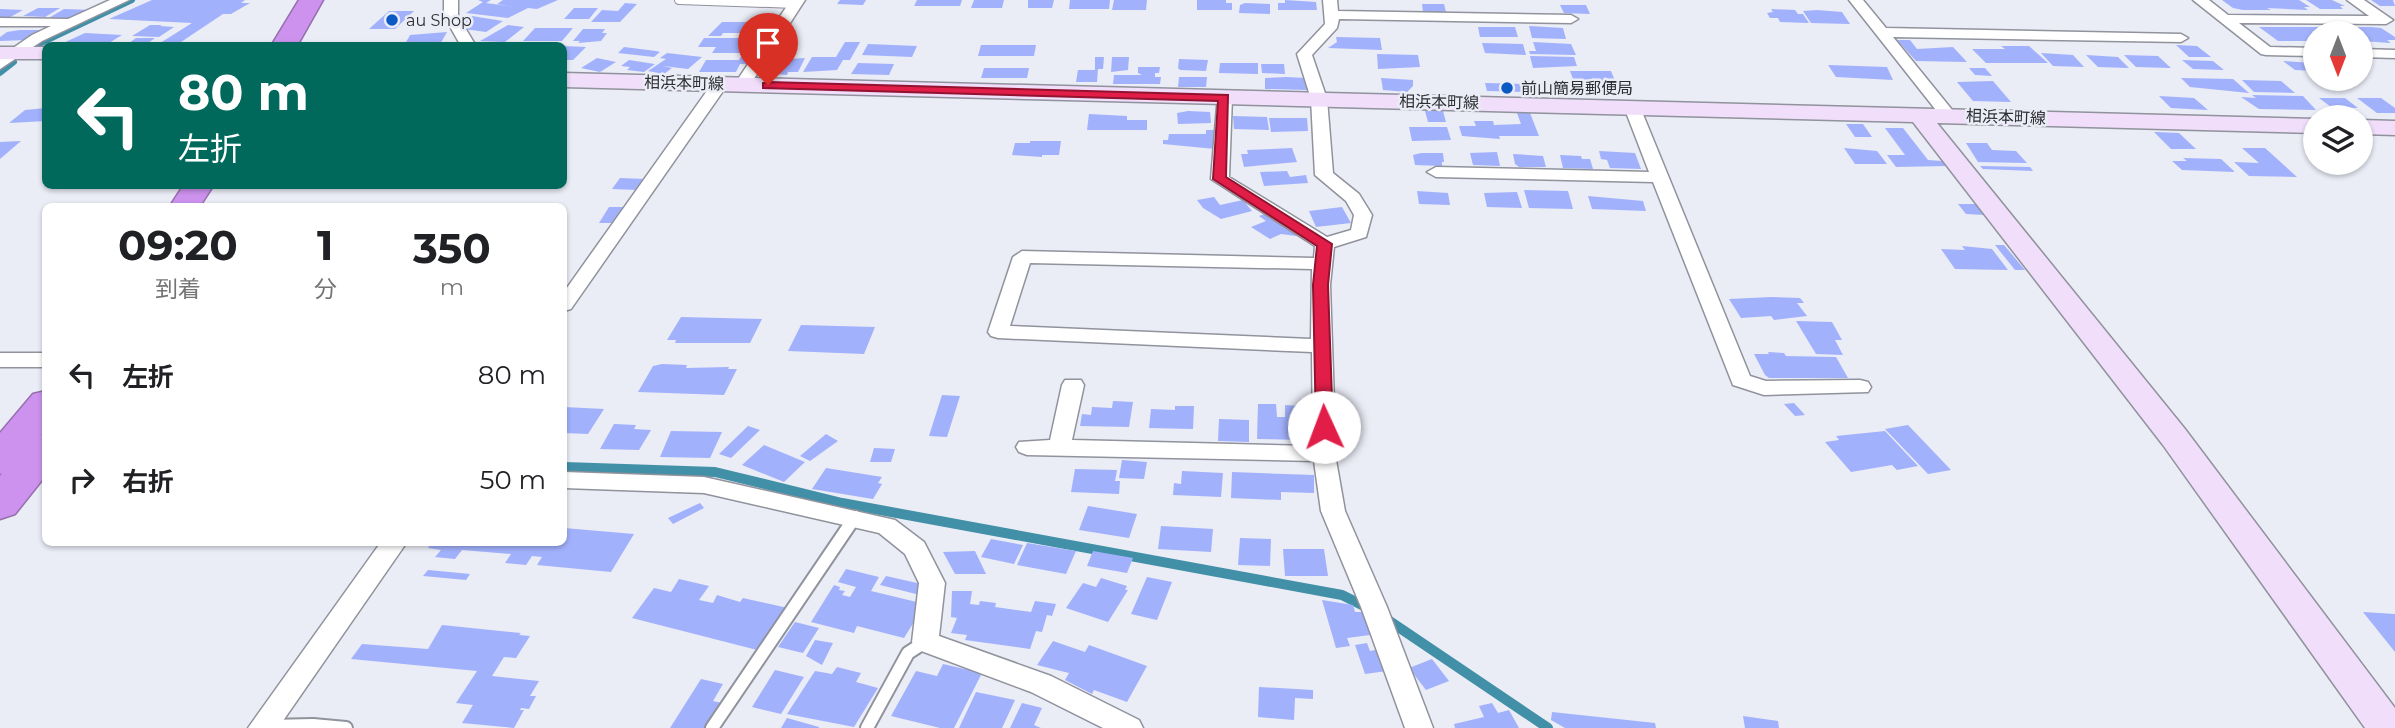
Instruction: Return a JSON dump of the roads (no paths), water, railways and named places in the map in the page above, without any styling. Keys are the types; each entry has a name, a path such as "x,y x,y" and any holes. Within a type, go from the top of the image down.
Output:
{"highway":[{"path":"286,42 311,0"},
{"path":"311,42 335,0"},
{"path":"0,505 31,458 42,418"}],"main road":[{"path":"5,56 42,53"},
{"name":"相浜本町線","path":"567,80 2303,125"},
{"path":"1934,115 2387,728"},
{"path":"2373,127 2395,128"}],"street":[{"path":"5,56 37,38 122,0"},
{"path":"450,0 451,16 467,42"},
{"path":"1856,0 1881,32 1934,115"},
{"path":"2200,0 2266,51 2303,52"},
{"path":"2354,0 2390,23"},
{"path":"567,301 731,84 797,2"},
{"path":"1322,346 998,332 1022,257 1324,254 1359,233 1363,215 1353,198 1324,176 1319,99 1304,54 1332,25 1330,8 1572,19"},
{"path":"2225,19 2390,23"},
{"path":"0,22 73,22"},
{"path":"1881,32 2181,38"},
{"path":"2373,53 2395,54"},
{"path":"1224,97 1220,179 1324,254"},
{"path":"1632,107 1741,380 1764,388 1860,387"},
{"path":"1436,172 1466,179 1660,177"},
{"path":"1324,254 1320,285 1325,454 1337,526 1376,613 1419,728"},
{"path":"0,360 42,360"},
{"path":"1059,448 1073,385"},
{"path":"1027,447 1325,454"},
{"path":"567,480 704,485 886,526 915,548 932,583 925,642 1041,684 1129,728"},
{"path":"262,727 392,546"}],"lane":[{"path":"679,0 797,2"},
{"path":"712,728 855,517"},
{"path":"867,728 908,653 925,642"},
{"path":"262,727 313,725 346,728"}],"waterway":[{"path":"43,42 132,0"},
{"path":"37,45 42,43"},
{"path":"0,73 14,62"},
{"path":"567,467 715,472 842,503 1342,595 1368,608"},
{"path":"1385,618 1548,728"}],"place":[{"name":"au Shop","path":"392,20"},
{"name":"前山簡易郵便局","path":"1507,88"}]}
